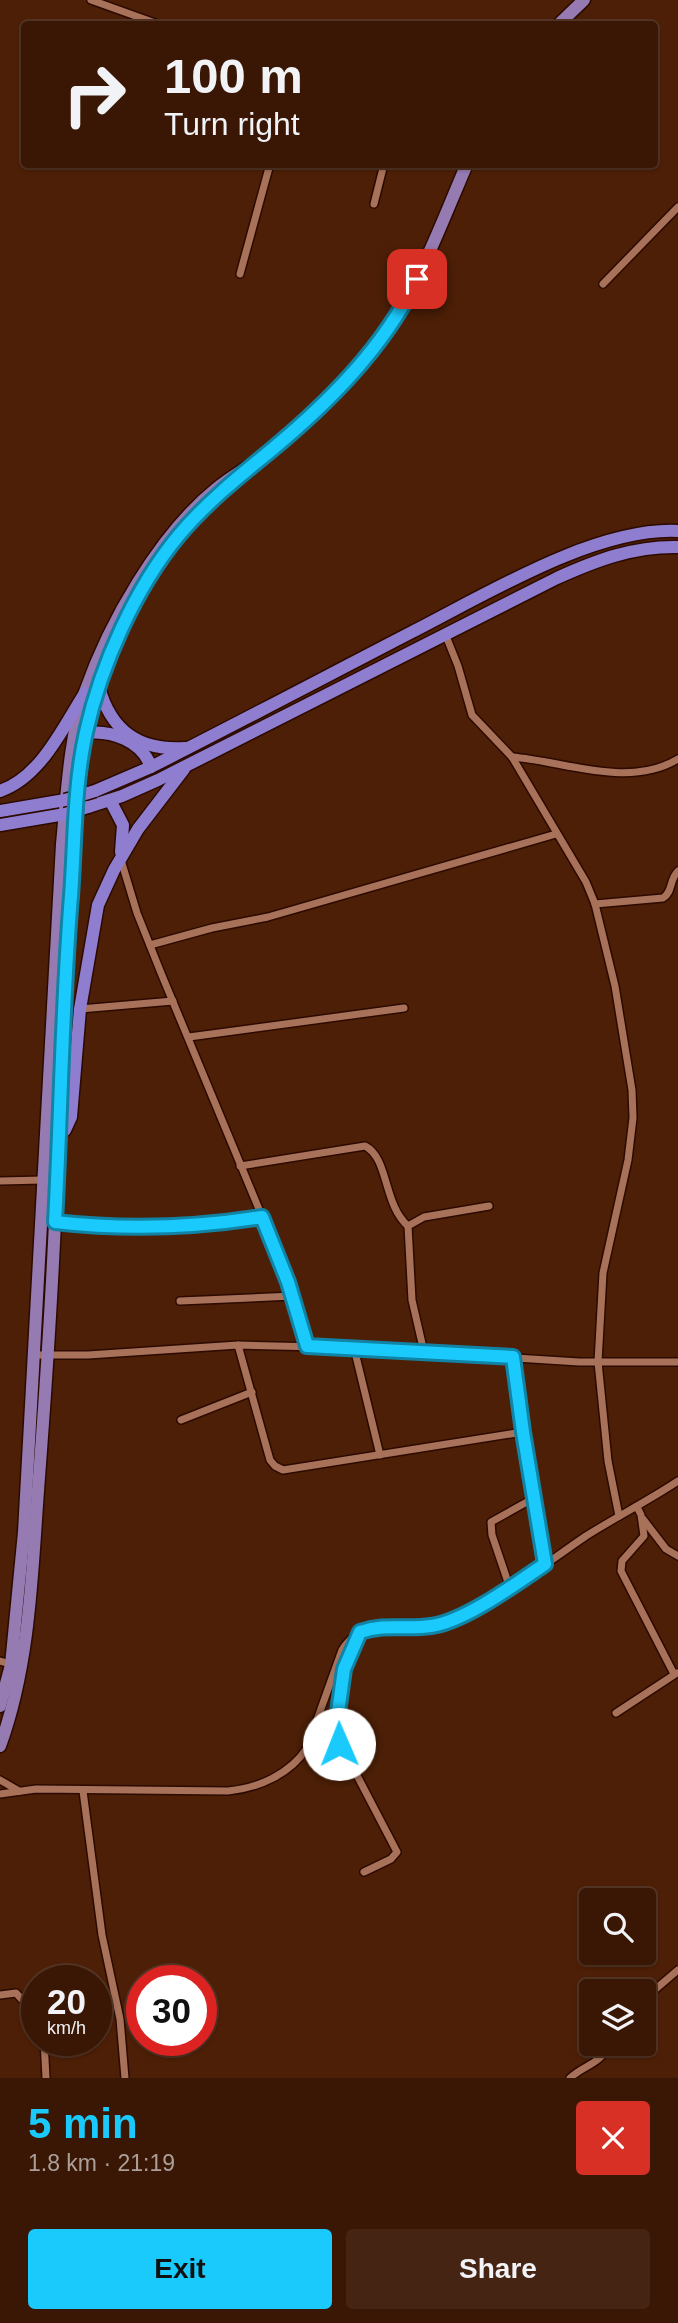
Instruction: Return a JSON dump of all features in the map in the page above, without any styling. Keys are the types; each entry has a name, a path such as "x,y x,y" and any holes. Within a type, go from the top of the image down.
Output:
{"highway":[{"path":"0,811 65,800 95,791 151,767 512,581 590,546 645,532 678,531"},
{"path":"0,825 65,814 110,800 186,766 599,559 626,551 678,547"},
{"path":"512,581 519,597"},
{"path":"99,687 108,714 128,735 162,748 189,748"},
{"path":"0,791 27,776 42,758 85,692"},
{"path":"86,733 110,733 125,739 146,754 151,767"},
{"path":"52,1135 65,1130 71,1117 80,1009 98,905 138,829 186,766"},
{"path":"110,800 123,825 120,859"}],"main road":[{"path":"562,21 584,0"},
{"path":"0,1746 13,1708 11,1665 55,1222 52,1135 62,844 71,755 85,692 111,633 185,519 215,490 268,453 328,399 377,344 410,294 465,168"},
{"path":"41,1355 43,1180 52,1135 79,788 86,733 107,660 146,577"},
{"path":"0,1706 11,1665"}],"street":[{"path":"90,0 150,21"},
{"path":"240,274 269,168"},
{"path":"374,204 383,168"},
{"path":"603,284 678,206"},
{"path":"446,636 472,715 512,757 581,874 595,904 615,986 633,1107 628,1160 603,1273 598,1362 608,1461 619,1516"},
{"path":"512,757 615,772 659,767 678,759"},
{"path":"150,945 212,928 268,917 555,834"},
{"path":"120,859 137,913 293,1296 307,1346"},
{"path":"595,904 663,898 668,894 673,876 678,871"},
{"path":"80,1009 173,1001"},
{"path":"189,1037 404,1008"},
{"path":"240,1166 365,1146 376,1156 394,1210 408,1226 412,1300 424,1352"},
{"path":"0,1181 43,1180"},
{"path":"408,1226 424,1217 489,1206"},
{"path":"55,1222 152,1227 262,1217"},
{"path":"180,1301 293,1296"},
{"path":"41,1355 88,1355 238,1345 354,1348 598,1362 678,1362"},
{"path":"238,1345 270,1460 279,1469 298,1469 523,1432"},
{"path":"354,1348 380,1455"},
{"path":"513,1357 545,1564"},
{"path":"181,1420 252,1392"},
{"path":"0,1794 19,1791 237,1790 282,1773 300,1759 307,1748 342,1650 352,1637 381,1626 432,1626 442,1623 510,1588 619,1516 678,1481"},
{"path":"510,1588 492,1535 491,1522 534,1498"},
{"path":"637,1507 666,1549 678,1556"},
{"path":"616,1713 676,1674 621,1571 622,1561 644,1536 641,1515"},
{"path":"360,1632 344,1669 337,1720 338,1739 397,1852 391,1859 364,1872"},
{"path":"0,1780 19,1791"},
{"path":"83,1791 102,1936 120,2019 125,2078"},
{"path":"656,1988 678,1970"},
{"path":"0,1995 16,1993 21,1998"},
{"path":"45,2056 46,2078"},
{"path":"569,2078 603,2056"}],"route":[{"path":"339,1744 337,1720 344,1669 360,1632 381,1626 416,1627 442,1623 498,1595 545,1564 513,1357 307,1346 293,1296 262,1217 217,1223 125,1228 55,1222 66,966 79,788 86,733 107,660 129,615 179,535 241,473 268,453 343,384 397,316 417,279"}]}
